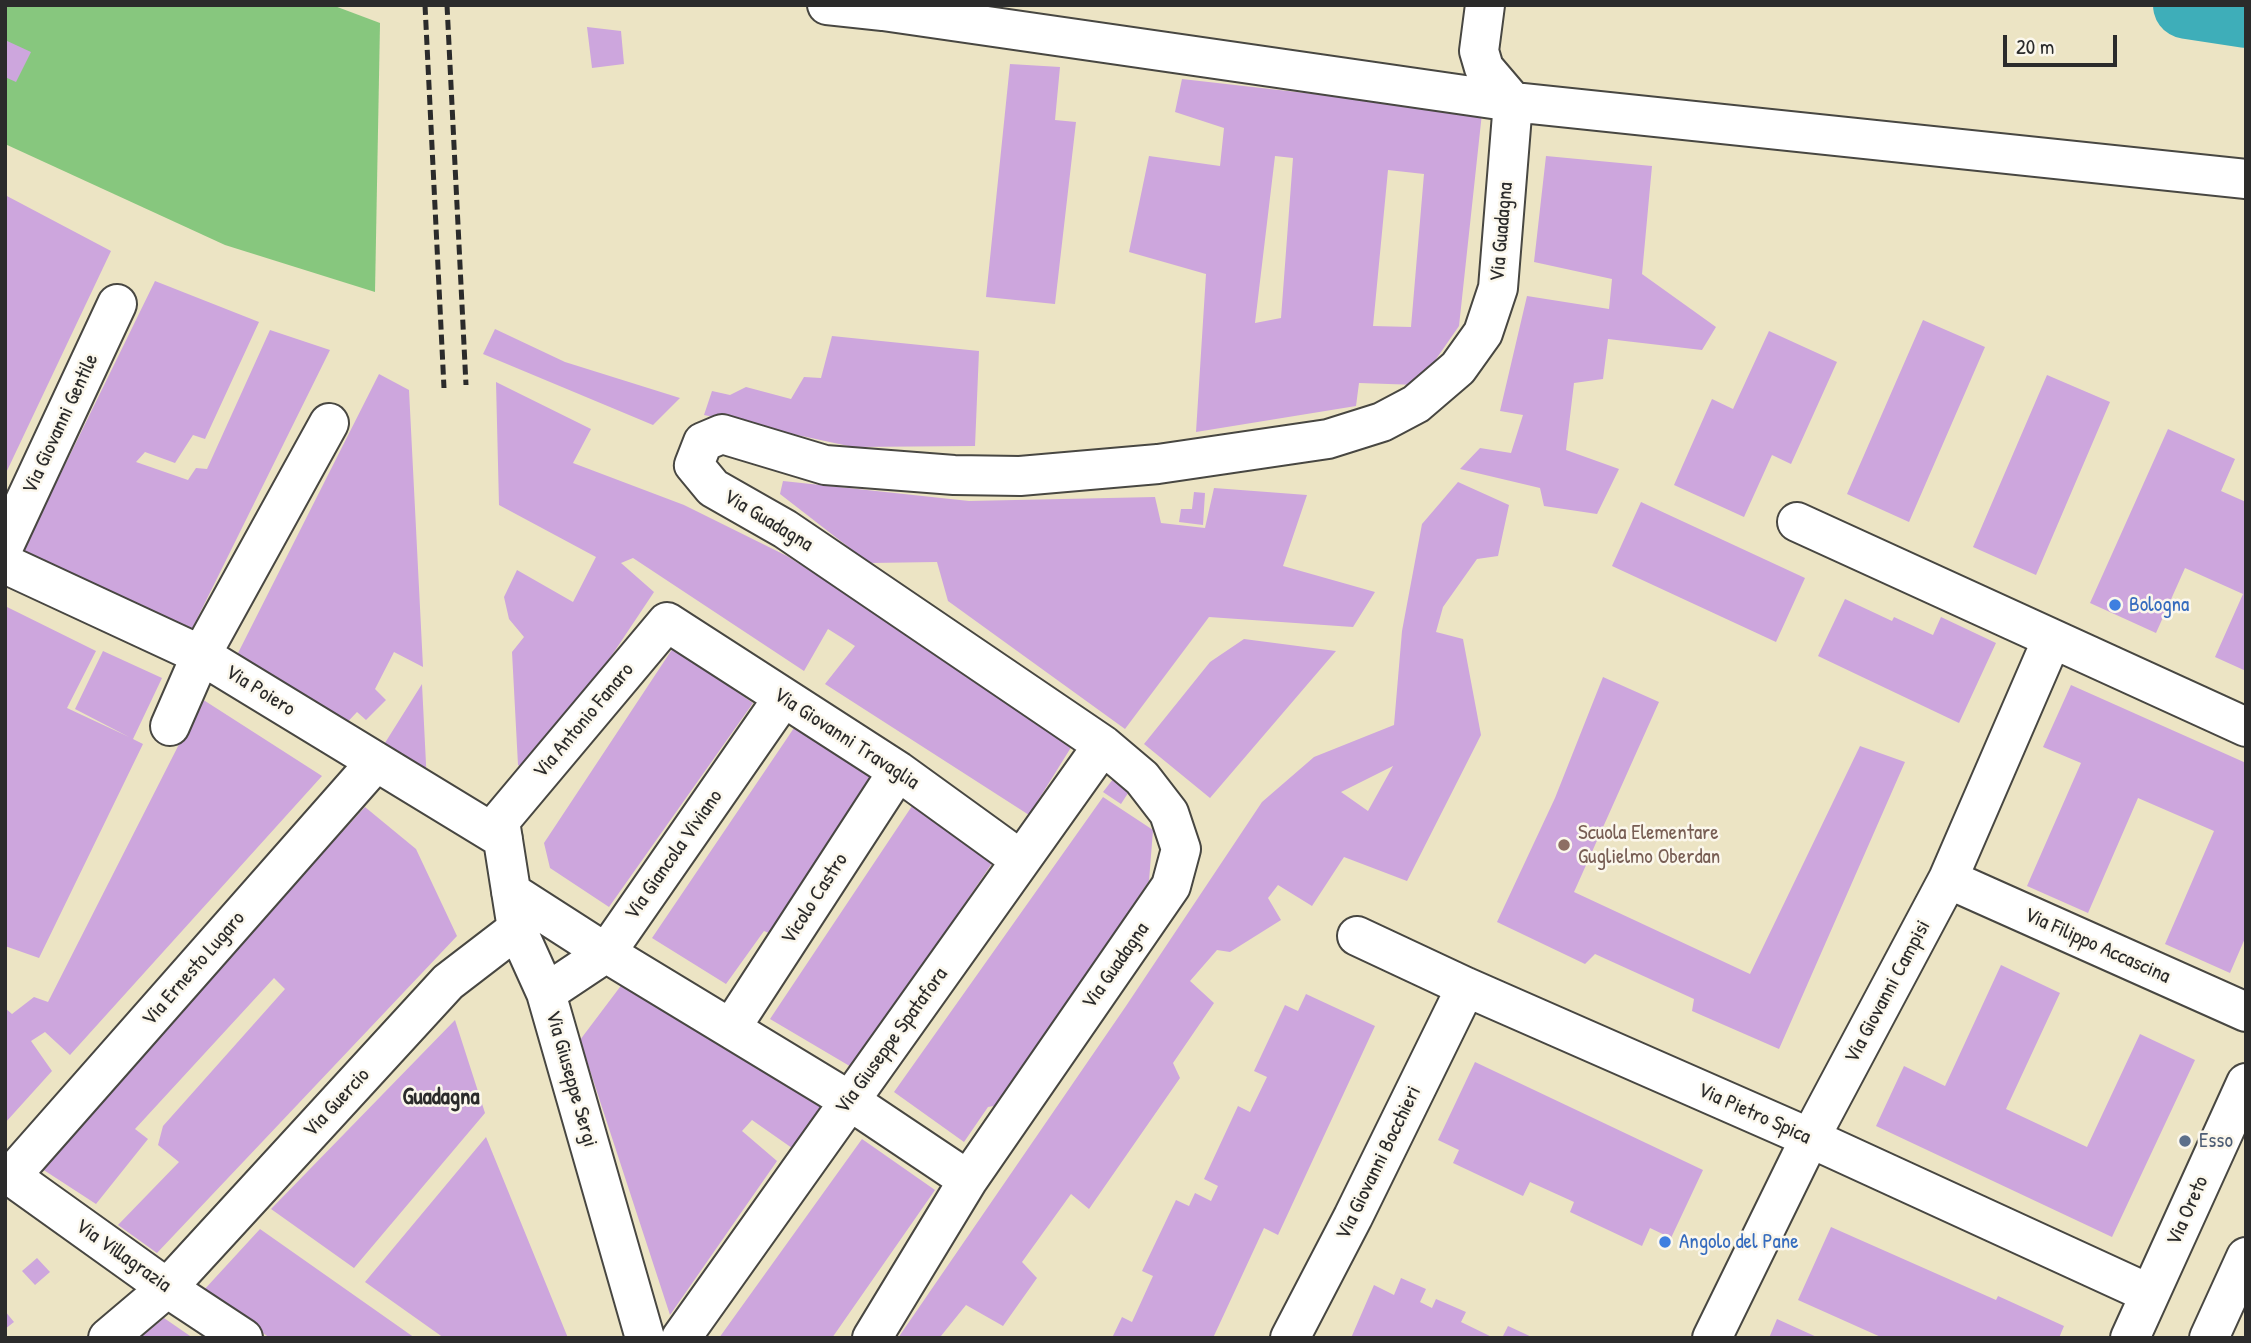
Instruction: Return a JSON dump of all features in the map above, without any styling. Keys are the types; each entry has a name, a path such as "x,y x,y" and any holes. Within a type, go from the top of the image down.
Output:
{"street":[{"path":"827,5 1513,102 2246,179"},
{"path":"1485,5 1479,51 1484,68 1513,102"},
{"name":"Via Guadagna","path":"872,1338 968,1180 1171,886 1181,849 1169,813 1142,778 1103,745 785,529 713,488 694,465 703,442 722,434 825,465 954,475 1020,476 1158,464 1328,439 1382,422 1416,404 1458,368 1483,333 1498,288 1513,102"},
{"name":"Via Giovanni Gentile","path":"5,544 117,304"},
{"path":"170,726 201,654 329,423"},
{"path":"1797,522 2246,727"},
{"name":"Via Poiero","path":"5,564 201,654 376,762 501,830"},
{"name":"Via Giovanni Travaglia","path":"667,622 898,771 1021,860"},
{"name":"Via Antonio Fanaro","path":"501,830 667,622"},
{"name":"Via Giovanni Campisi","path":"1712,1338 1810,1138 1948,879 2052,639"},
{"name":"Via Giancola Viviano","path":"545,993 606,953 783,698"},
{"name":"Via Giuseppe Spatafora","path":"681,1338 1103,745"},
{"name":"Via Ernesto Lugaro","path":"8,1174 376,762"},
{"name":"Vicolo Castro","path":"731,1028 898,771"},
{"name":"Via Giuseppe Sergi","path":"501,830 517,929 545,993 645,1338"},
{"name":"Via Filippo Accascina","path":"1948,879 2246,1012"},
{"path":"511,892 850,1101 968,1180"},
{"name":"Via Guercio","path":"108,1338 167,1287 448,982 517,929"},
{"name":"Via Pietro Spica","path":"1357,936 1466,987 1810,1138 2150,1294"},
{"name":"Via Giovanni Bocchieri","path":"1290,1338 1466,987"},
{"name":"Via Oreto","path":"2130,1338 2246,1083"},
{"name":"Via Villagrazia","path":"8,1174 243,1338"},
{"path":"2209,1338 2244,1266"}],"green space":[{"path":"5,5 332,5 380,23 375,292 225,245 5,144"}],"building":[{"path":"587,27 621,31 624,64 592,68"},
{"path":"5,40 31,52 16,82 5,77"},
{"path":"1010,64 1060,67 1055,120 1076,122 1055,304 986,297"},
{"path":"1182,79 1482,113 1459,326 1418,385 1359,383 1356,406 1196,432 1206,274 1129,252 1149,156 1220,166 1224,128 1175,112","holes":["1275,156 1293,158 1281,318 1255,323","1388,170 1424,174 1411,327 1373,326"]},
{"path":"1546,156 1652,166 1642,274 1716,327 1702,350 1608,339 1603,379 1574,383 1566,450 1619,469 1597,514 1544,506 1540,488 1460,469 1480,448 1511,453 1523,415 1500,411 1527,296 1609,309 1612,279 1534,262"},
{"path":"5,195 111,251 5,475"},
{"path":"155,281 259,322 205,439 193,435 175,463 145,452 136,462 188,480 196,468 207,469 270,330 330,350 189,635 19,559"},
{"path":"1923,320 1985,347 1909,522 1847,494"},
{"path":"495,329 565,362 680,398 653,425 483,354"},
{"path":"1769,331 1837,362 1791,464 1772,455 1744,517 1674,485 1712,399 1733,409"},
{"path":"832,336 979,351 975,446 853,447 704,415 712,391 730,395 746,387 791,399 804,377 821,378"},
{"path":"379,374 409,390 423,667 394,652 375,689 386,700 366,720 357,712 339,731 236,657"},
{"path":"2047,375 2110,402 2036,575 1973,547"},
{"path":"496,382 591,429 573,463 684,505 787,556 1075,741 1029,815 825,684 855,646 828,629 804,671 633,558 621,563 654,592 534,772 518,765 512,652 524,637 509,619 504,597 517,570 573,602 596,557 499,505"},
{"path":"2168,429 2235,459 2221,491 2246,502 2246,671 2215,657 2243,594 2185,568 2156,633 2090,603"},
{"path":"783,481 969,501 1155,497 1161,523 1205,528 1214,488 1307,495 1283,566 1375,592 1353,627 1209,617 1125,729 948,601 937,562 869,563 780,494"},
{"path":"1458,482 1509,505 1498,556 1477,559 1443,607 1436,632 1463,639 1481,735 1407,881 1344,857 1312,906 1278,885 1268,898 1281,920 1230,952 1217,950 1190,981 1214,1003 1173,1063 1180,1078 1089,1209 1071,1194 1022,1262 1037,1278 1003,1326 966,1305 942,1338 898,1338 1262,802 1314,757 1394,725 1402,631 1422,524","holes":["1393,766 1368,811 1341,792"]},
{"path":"1194,492 1205,493 1203,525 1179,522 1181,509 1192,509"},
{"path":"1641,502 1805,578 1776,642 1612,566"},
{"path":"1845,599 1892,621 1894,617 1933,635 1941,617 1996,643 1959,723 1818,656"},
{"path":"5,606 96,651 67,708 129,737 75,709 103,651 162,678 133,739 143,744 39,958 5,946"},
{"path":"1244,639 1336,651 1210,798 1144,744 1210,662"},
{"path":"673,648 753,703 609,907 550,868 544,843"},
{"name":"Scuola Elementare Guglielmo Oberdan","path":"1603,677 1659,702 1574,892 1750,974 1860,746 1905,762 1779,1049 1692,1011 1694,999 1595,954 1585,964 1497,922 1555,798"},
{"path":"422,684 427,784 378,754"},
{"path":"2071,685 2246,763 2246,936 2230,973 2165,944 2214,831 2138,798 2088,913 2027,886 2081,763 2043,747"},
{"path":"202,699 322,776 70,1055 45,1032 31,1041 52,1071 5,1123 5,1008 12,1014 34,997 48,1002"},
{"path":"796,725 882,782 776,936 764,931 726,984 652,938"},
{"path":"1117,774 1132,787 1121,804 1103,792"},
{"path":"1103,797 1153,830 1149,881 999,1105 988,1107 964,1142 894,1092"},
{"path":"914,803 997,856 853,1068 770,1019"},
{"path":"365,807 416,849 457,936 157,1253 118,1225 179,1162 158,1145 163,1126 285,989 274,978 135,1129 148,1139 96,1204 36,1165"},
{"path":"2001,965 2060,993 2006,1109 2087,1147 2140,1034 2195,1060 2112,1237 1876,1126 1904,1066 1945,1086"},
{"path":"626,979 824,1105 792,1148 752,1120 742,1131 777,1161 670,1315 580,1040"},
{"path":"1306,994 1375,1026 1278,1235 1264,1228 1213,1338 1112,1338 1122,1317 1132,1322 1153,1276 1142,1271 1176,1200 1189,1206 1195,1193 1211,1201 1218,1186 1204,1179 1238,1106 1250,1112 1267,1077 1254,1071 1285,1005 1298,1011"},
{"path":"455,1020 485,1113 354,1268 271,1209"},
{"path":"1475,1062 1703,1170 1671,1238 1650,1228 1642,1246 1570,1212 1574,1202 1530,1182 1523,1196 1453,1163 1459,1150 1438,1140"},
{"path":"486,1137 568,1338 444,1338 365,1282"},
{"path":"862,1139 935,1190 832,1338 719,1338"},
{"path":"1831,1227 1996,1300 1998,1296 2064,1326 2059,1338 1883,1338 1798,1300"},
{"path":"260,1229 415,1338 270,1338 203,1291"},
{"path":"37,1258 50,1272 35,1285 22,1271"},
{"path":"1401,1278 1426,1289 1420,1302 1432,1308 1436,1299 1466,1312 1461,1322 1494,1338 1351,1338 1374,1285 1394,1295"},
{"path":"5,1311 14,1322 5,1329"},
{"path":"164,1318 193,1338 140,1338"},
{"path":"1777,1319 1819,1338 1769,1338"},
{"path":"1508,1326 1534,1338 1502,1338"}],"waterway":[{"path":"2187,5 2246,14"}],"railway":[{"path":"425,5 444,388"},
{"path":"447,5 466,385"}],"place":[{"name":"Bologna","path":"2115,605"},
{"name":"Scuola Elementare Guglielmo Oberdan","path":"1564,845"},
{"name":"Esso","path":"2185,1141"},
{"name":"Angolo del Pane","path":"1665,1242"}],"district":[{"name":"Guadagna","path":"441,1098"}]}
